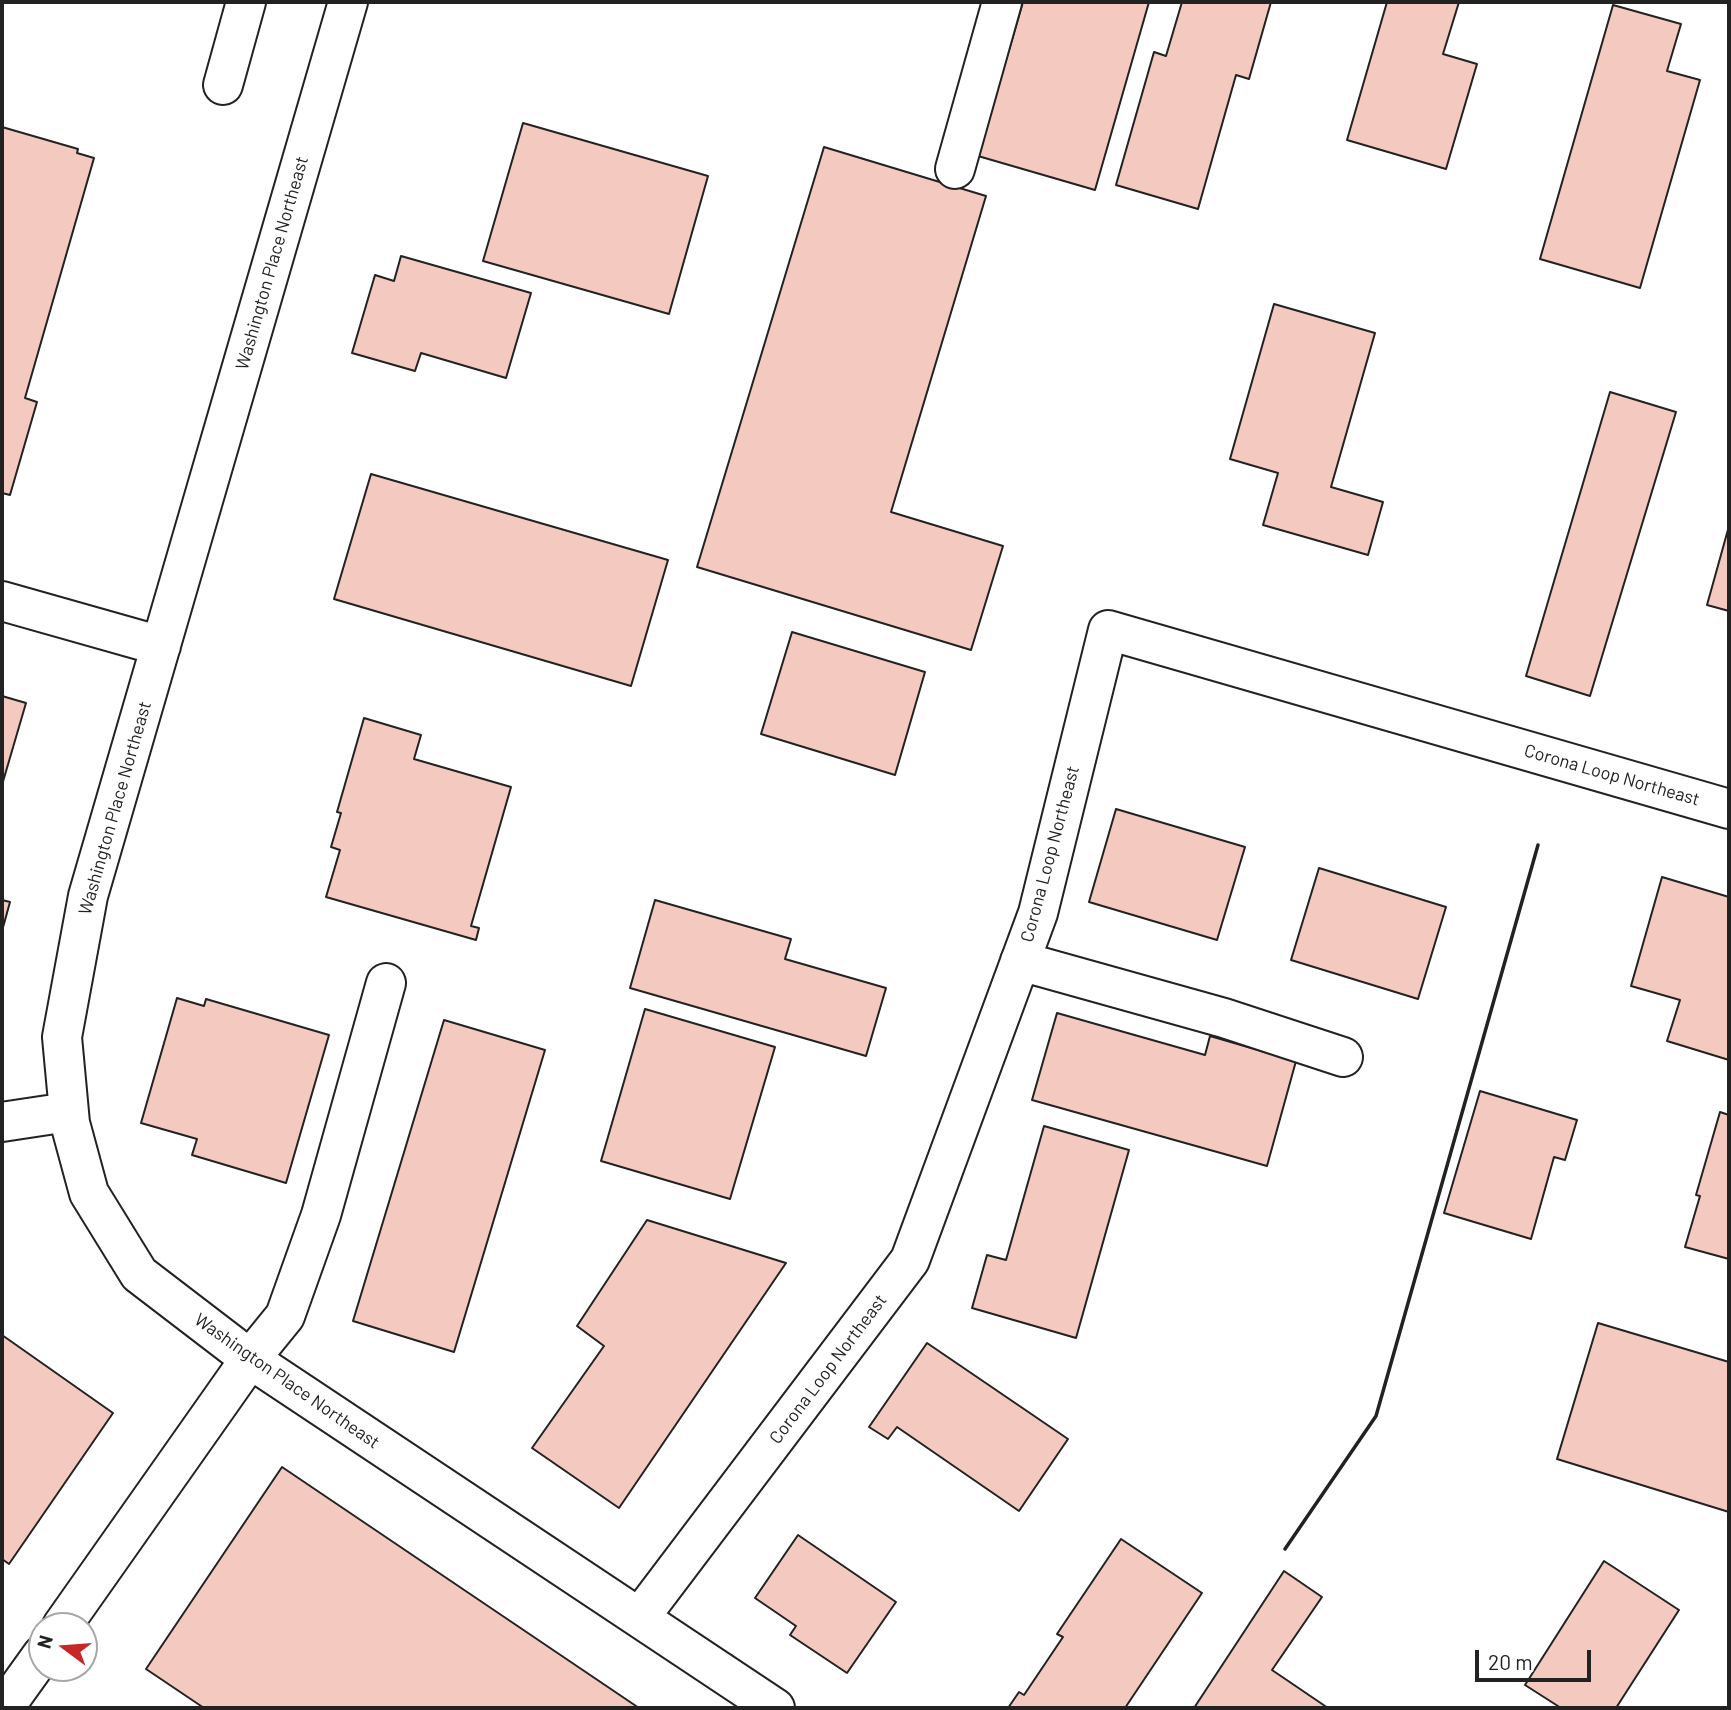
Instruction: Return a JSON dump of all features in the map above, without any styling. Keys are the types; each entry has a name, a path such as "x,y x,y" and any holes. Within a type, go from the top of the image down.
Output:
{"street":[{"path":"223,85 247,2"},
{"name":"Washington Place Northeast","path":"348,2 88,897 62,1037 69,1124 89,1193 139,1274 250,1359 775,1708"},
{"path":"955,169 1002,2"},
{"path":"2,601 161,646"},
{"name":"Corona Loop Northeast","path":"640,1617 910,1260 1038,913 1108,630 1729,809"},
{"path":"1020,961 1224,1018 1343,1057"},
{"path":"72,1612 250,1359 285,1316 321,1215 386,983"},
{"path":"2,1122 68,1112"},
{"path":"4,1708 28,1675"}],"building":[{"path":"1023,2 1149,2 1095,190 978,156"},
{"path":"1182,2 1271,2 1249,79 1236,75 1198,209 1116,185 1154,52 1166,56"},
{"path":"1387,2 1459,2 1443,54 1477,64 1446,169 1347,140"},
{"path":"1613,5 1681,24 1667,71 1700,80 1640,288 1540,259"},
{"path":"523,123 708,176 669,314 483,261"},
{"path":"2,127 78,149 77,153 94,158 25,398 37,402 10,495 2,493"},
{"path":"824,147 986,196 891,512 1003,546 971,650 697,567"},
{"path":"401,256 531,293 506,378 421,353 415,371 352,353 375,275 394,281"},
{"path":"1274,304 1375,333 1331,487 1383,502 1368,555 1263,525 1278,473 1230,459"},
{"path":"1610,392 1676,412 1590,696 1526,676"},
{"path":"371,474 668,560 631,686 334,599"},
{"path":"1729,526 1729,611 1707,605"},
{"path":"792,632 925,672 895,775 761,734"},
{"path":"2,696 26,703 2,785"},
{"path":"364,718 421,735 414,759 511,787 471,926 479,928 476,940 326,897 340,850 331,847 341,813 337,812"},
{"path":"1116,809 1245,847 1217,940 1089,902"},
{"path":"1319,868 1446,907 1418,999 1291,960"},
{"path":"1662,877 1729,897 1729,1060 1667,1041 1680,1000 1631,986"},
{"path":"2,900 10,902 2,931"},
{"path":"655,900 791,939 785,959 886,988 866,1056 630,988"},
{"path":"177,998 204,1006 206,999 329,1035 286,1183 192,1155 197,1139 141,1123"},
{"path":"645,1009 775,1047 730,1199 601,1161"},
{"path":"1057,1013 1205,1055 1210,1036 1296,1061 1267,1166 1032,1100"},
{"path":"444,1020 545,1050 454,1352 353,1321"},
{"path":"1480,1091 1577,1120 1565,1160 1554,1157 1531,1239 1444,1213"},
{"path":"1720,1112 1729,1115 1729,1259 1685,1247 1700,1196 1696,1195"},
{"path":"1044,1126 1129,1150 1076,1338 972,1308 987,1255 1006,1260"},
{"path":"647,1220 786,1263 619,1508 532,1448 604,1346 577,1326"},
{"path":"1598,1323 1729,1362 1729,1512 1557,1459"},
{"path":"2,1335 113,1413 9,1564 2,1559"},
{"path":"927,1343 1068,1439 1019,1511 897,1427 888,1439 869,1427"},
{"path":"282,1467 639,1708 204,1708 146,1669"},
{"path":"798,1535 896,1602 847,1673 790,1635 796,1626 755,1598"},
{"path":"1121,1539 1202,1593 1125,1708 1008,1708 1019,1692 1024,1695 1063,1637 1057,1634"},
{"path":"1604,1561 1679,1610 1616,1708 1561,1708 1525,1685"},
{"path":"1284,1571 1322,1597 1272,1670 1328,1708 1194,1708"}],"wall":[{"path":"1285,1549 1376,1416 1538,845"}]}
